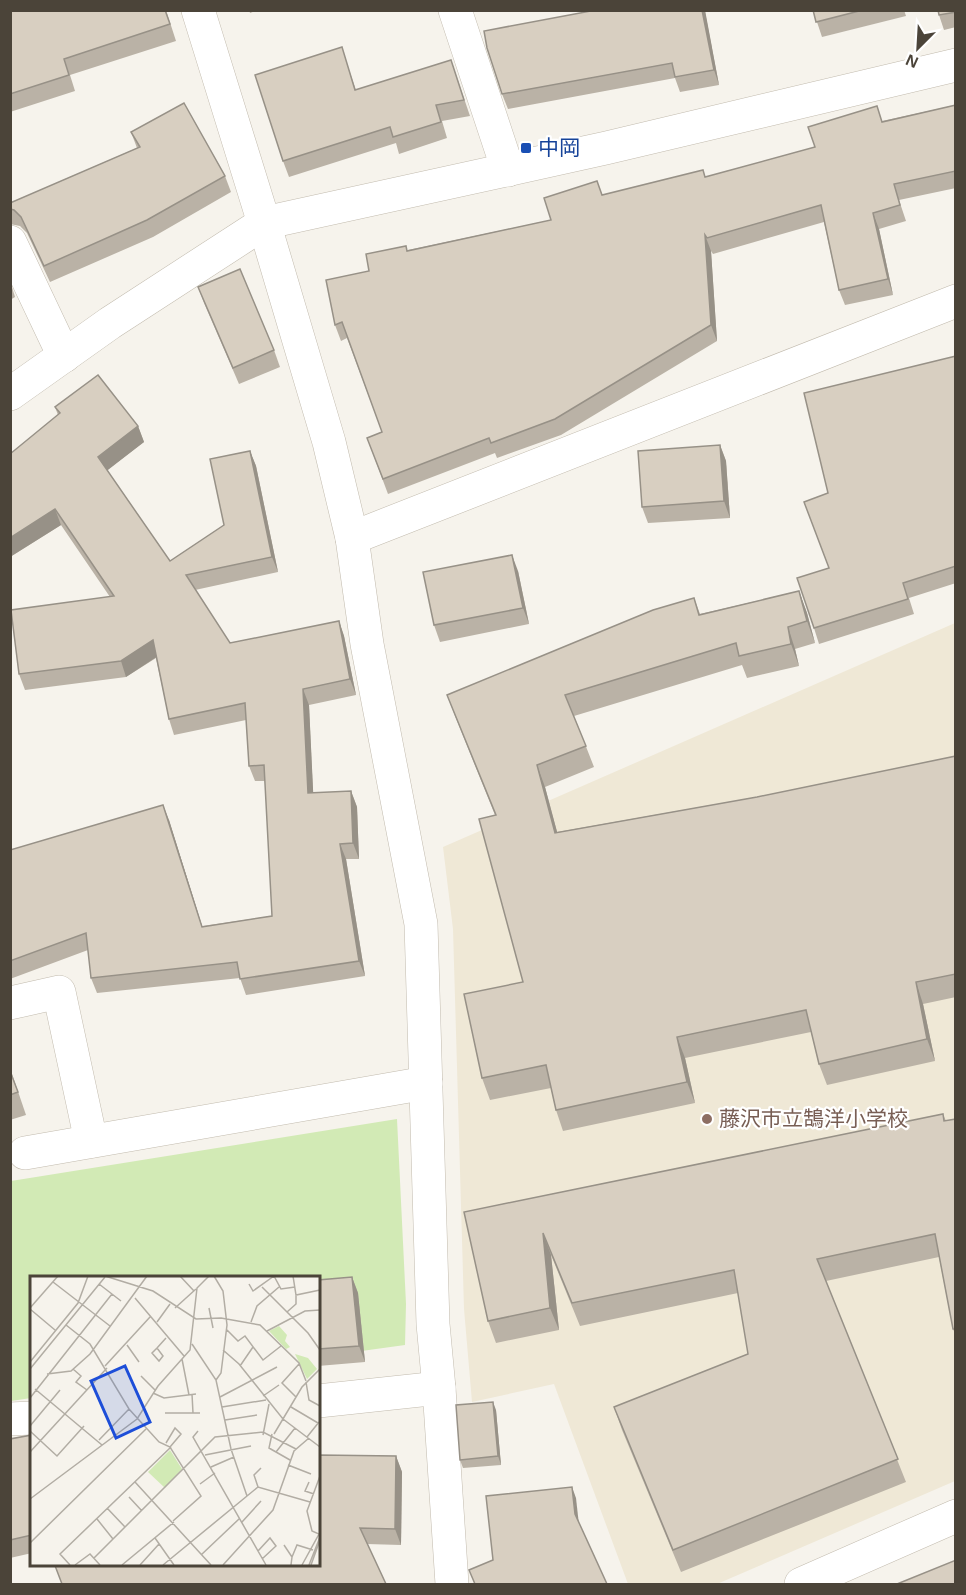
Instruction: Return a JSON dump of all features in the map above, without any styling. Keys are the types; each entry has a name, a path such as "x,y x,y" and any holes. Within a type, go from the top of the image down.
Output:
{"street":[{"path":"198,10 329,442 352,538 367,644 421,924 433,1324 440,1388 452,1584"},
{"path":"455,10 508,170"},
{"path":"10,394 110,323 264,224 508,170 956,65"},
{"path":"10,242 64,356"},
{"path":"352,538 956,301"},
{"path":"10,1003 59,992 91,1141"},
{"path":"25,1153 426,1083"},
{"path":"320,1401 440,1388"},
{"path":"10,1419 30,1418"},
{"path":"801,1584 956,1516"}],"shaded area":[{"name":"藤沢市立鵠洋小学校","path":"955,623 955,1481 717,1584 628,1584 554,1384 472,1402 464,1309 453,929 443,847"}],"green space":[{"path":"397,1119 406,1304 405,1345 320,1357 320,1276 30,1276 30,1398 11,1401 11,1181"}],"building":[{"path":"15,10 165,10 170,24 64,59 69,75 10,94 10,12"},
{"path":"596,10 702,10 714,70 675,77 672,63 502,94 484,31"},
{"path":"813,10 863,10 816,22"},
{"path":"938,10 956,10 956,12 939,15"},
{"path":"342,47 355,90 451,60 464,100 436,105 441,122 393,137 390,127 283,161 255,75"},
{"path":"184,103 225,176 147,220 44,266 21,217 10,209 10,203 140,147 131,132"},
{"path":"956,105 956,171 894,184 900,205 873,213 888,279 839,290 821,205 707,238 705,235 711,325 555,419 491,443 489,438 383,479 367,438 382,432 342,322 335,325 326,280 369,271 366,254 406,246 407,251 551,220 544,198 597,181 602,195 703,170 705,177 815,147 808,127 877,106 882,122"},
{"path":"240,269 274,350 233,368 198,287"},
{"path":"956,356 956,566 903,583 908,599 814,628 797,578 829,568 804,502 828,493 804,393"},
{"path":"98,375 138,426 98,457 170,561 224,525 210,459 250,451 272,557 186,575 230,643 339,621 350,679 303,689 308,793 351,791 353,843 340,844 359,961 240,979 237,962 91,978 86,933 10,961 10,850 163,805 202,927 272,916 264,765 249,766 245,703 169,719 153,640 121,661 19,674 11,610 114,596 55,509 10,538 10,454 60,413 55,407"},
{"path":"720,445 724,501 642,507 638,451"},
{"path":"512,555 523,608 434,625 423,572"},
{"path":"799,591 807,621 788,627 791,644 739,656 736,643 565,695 586,746 537,765 555,833 757,797 956,756 956,974 916,982 927,1039 819,1064 806,1010 677,1037 687,1082 556,1110 546,1065 482,1078 464,994 523,982 479,819 496,815 447,695 653,610 694,598 699,615"},
{"path":"10,1071 18,1092 10,1095"},
{"path":"943,1114 944,1121 956,1119 956,1329 953,1329 935,1234 817,1259 898,1459 673,1550 614,1407 748,1354 734,1270 572,1303 543,1233 550,1308 488,1321 464,1212"},
{"path":"352,1277 359,1346 320,1349 320,1280"},
{"path":"493,1402 498,1456 460,1460 456,1405"},
{"path":"30,1435 30,1535 10,1540 10,1439"},
{"path":"320,1455 396,1456 395,1529 360,1528 386,1584 62,1584 55,1565 320,1565"},
{"path":"572,1487 575,1514 607,1584 475,1584 469,1570 493,1560 486,1496"},
{"path":"956,1560 956,1584 897,1584"}],"place":[{"name":"中岡","path":"526,148"},
{"name":"藤沢市立鵠洋小学校","path":"707,1119"}]}
